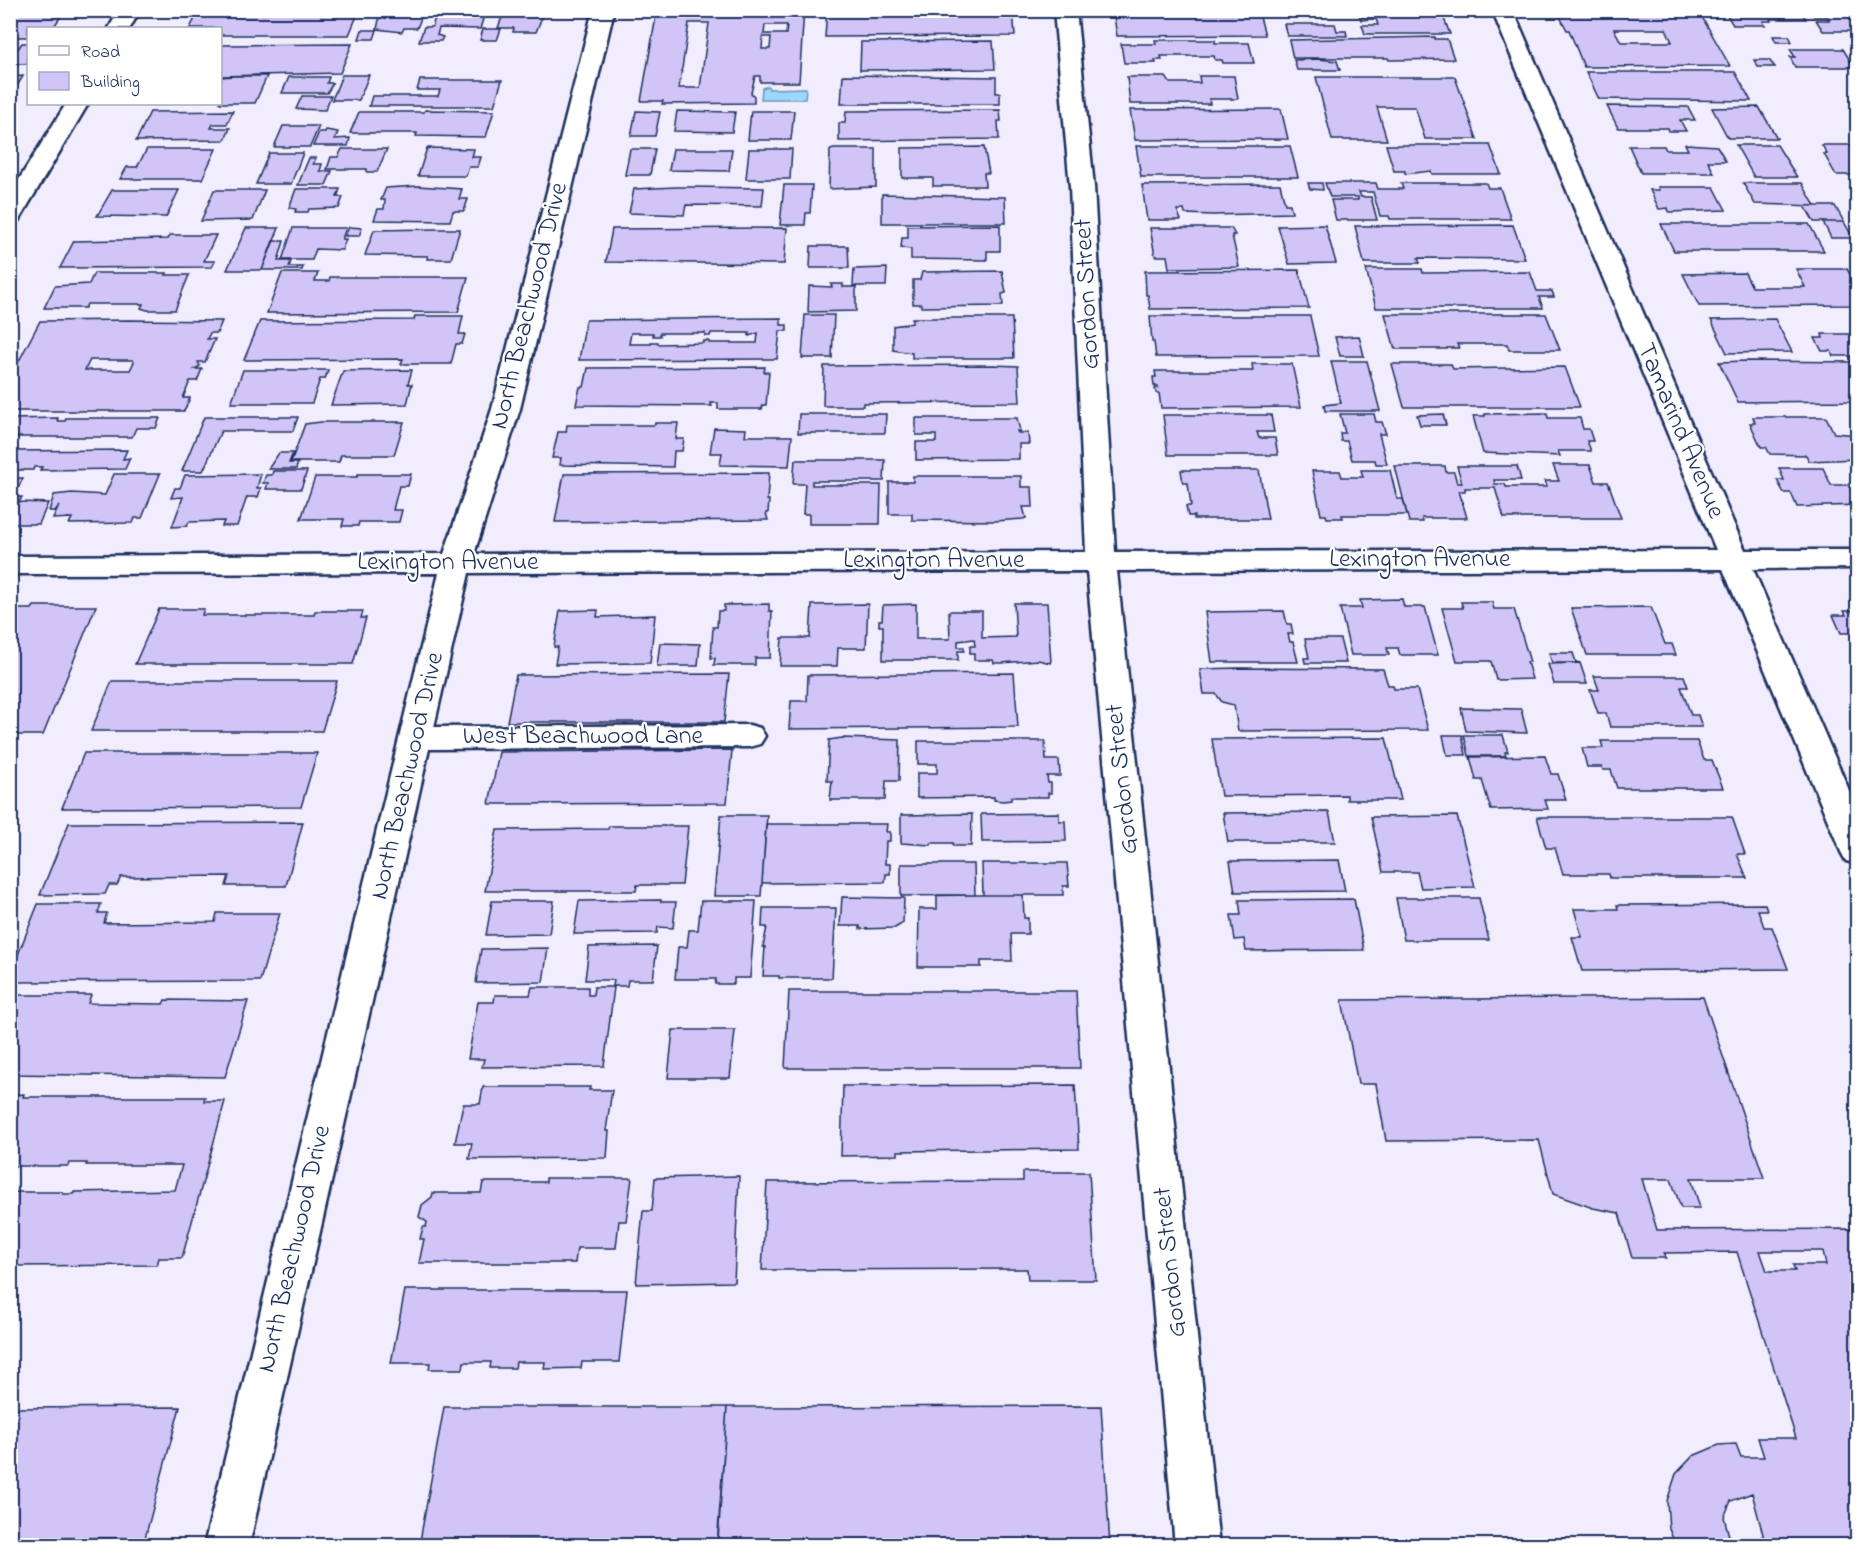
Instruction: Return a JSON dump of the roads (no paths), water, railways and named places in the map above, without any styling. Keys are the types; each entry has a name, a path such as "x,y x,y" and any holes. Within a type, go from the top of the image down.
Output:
{"street":[{"path":"121,27 130,10"},
{"name":"North Beachwood Drive","path":"226,1545 417,738 456,562 506,410 604,10"},
{"name":"Gordon Street","path":"1065,10 1082,187 1101,560 1197,1545"},
{"name":"Tamarind Avenue","path":"1502,10 1857,852"},
{"path":"10,215 76,105"},
{"name":"Lexington Avenue","path":"10,565 1857,559"},
{"name":"West Beachwood Lane","path":"417,738 748,736"}],"water":[{"path":"768,86 769,89 806,88 805,99 761,99 762,88"}]}
